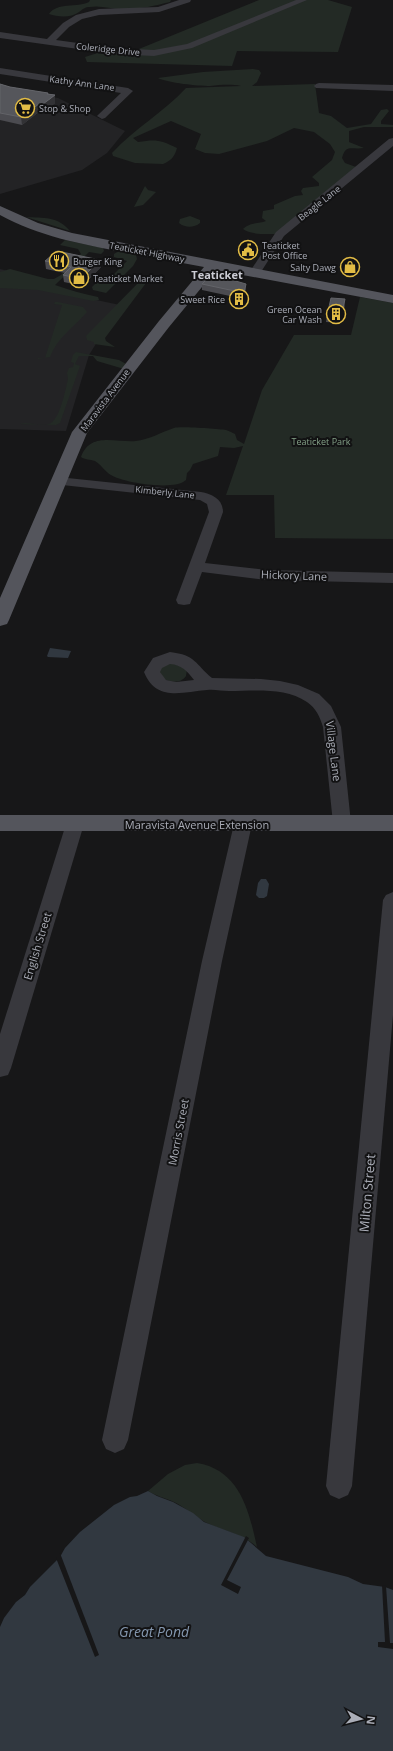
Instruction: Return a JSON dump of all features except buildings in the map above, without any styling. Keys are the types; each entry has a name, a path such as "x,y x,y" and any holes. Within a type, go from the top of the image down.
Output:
{"main road":[{"name":"Teaticket Highway","path":"0,210 25,222 56,232 213,265 393,299"},
{"name":"Maravista Avenue","path":"0,620 6,591 58,481 75,441 87,422 164,324 213,265"},
{"name":"Maravista Avenue Extension","path":"0,823 393,823"}],"street":[{"path":"49,42 66,26 79,17 99,12 159,9 187,0"},
{"name":"Coleridge Drive","path":"0,35 136,53 167,51 189,46 303,0"},
{"name":"Kathy Ann Lane","path":"0,71 128,91 102,116"},
{"path":"319,86 393,88"},
{"name":"Beagle Lane","path":"255,273 280,234 393,141"},
{"name":"Kimberly Lane","path":"58,481 201,496 212,501 217,509 184,600"},
{"name":"Hickory Lane","path":"196,567 267,575 393,578"},
{"name":"Village Lane","path":"208,684 278,686 311,696 319,703 328,715 332,727 342,823"},
{"name":"English Street","path":"0,1068 75,824"},
{"name":"Morris Street","path":"115,1440 211,968 242,824"},
{"name":"Milton Street","path":"339,1486 393,900"}],"shaded area":[{"path":"0,88 58,98 125,131 107,153 82,170 0,194"},
{"path":"0,269 48,281 49,290 120,305 89,355 66,431 0,429"}],"green space":[{"path":"90,0 171,0 170,2 139,8 121,9 94,7 85,8 76,14 68,16 56,16 49,14 57,8 84,4"},
{"path":"259,0 328,0 352,7 338,52 237,51 232,66 87,62 85,57 107,50 134,51"},
{"path":"253,69 259,70 261,73 257,82 252,86 315,84 319,113 331,116 347,128 371,124 381,110 387,109 389,111 381,121 381,124 393,125 393,127 364,127 349,131 349,142 364,148 347,149 342,158 345,163 356,167 275,234 254,233 243,229 252,224 266,221 262,218 263,211 274,209 274,205 295,196 303,195 301,191 303,188 319,186 319,183 312,177 332,160 335,152 330,144 314,132 294,128 267,141 219,154 205,153 195,149 201,134 171,121 133,138 138,142 154,140 167,143 177,148 172,158 166,163 135,163 113,156 112,153 186,88 241,86 191,85 158,78 203,72"},
{"path":"145,186 148,190 156,192 143,205 134,207"},
{"path":"190,216 200,220 200,223 190,227 179,223 180,219"},
{"path":"26,217 55,220 70,231"},
{"path":"65,240 103,248 104,251 101,254 89,252 55,285 98,297 99,300 93,301 38,290 0,288 0,272 10,269 48,279 54,279 61,275 81,254 78,249 60,245"},
{"path":"119,251 136,255 137,259 133,266 106,293 93,290 92,287 104,275 112,276 127,261 114,257 114,254"},
{"path":"140,281 146,283 105,338 106,341 115,347 94,344 94,342 87,340 86,336"},
{"name":"Teaticket Park","path":"360,297 393,303 393,539 275,538 274,495 226,495 243,446 234,448 220,447 218,456 193,464 187,473 186,480 171,485 149,485 127,481 109,474 100,464 95,461 81,457 85,449 97,441 136,441 150,438 178,427 226,430 235,434 237,440 244,444 262,390 294,335 351,335"},
{"path":"55,302 83,307 87,312 61,338 50,357 45,358 62,305 54,304"},
{"path":"76,352 119,360 126,364 124,369 97,361 93,356 79,356 75,364 80,366 60,423 56,425 46,425 53,421 59,411 68,379 67,373 69,368 73,367 74,363 71,362 73,355"},
{"path":"27,423 38,424 20,424"},
{"path":"172,663 187,669 184,679 173,681 163,679 159,670 161,667"},
{"path":"197,1463 212,1467 233,1483 246,1506 257,1547 245,1538 205,1522 178,1504 148,1491 168,1474 185,1465"}],"water":[{"path":"50,648 71,651 68,658 48,657"},
{"path":"261,879 266,879 269,884 267,896 264,898 259,898 256,895 258,883"},
{"name":"Great Pond","path":"148,1491 193,1513 204,1522 244,1537 266,1556 348,1577 363,1584 385,1587 393,1590 393,1751 0,1751 0,1627 4,1618 16,1602 25,1595 30,1587 60,1557 65,1548 80,1532 114,1505 130,1497 137,1496"}],"pier":[{"path":"246,1536 249,1538 227,1580 241,1587 238,1594 221,1585"},
{"path":"60,1553 99,1655 95,1657 56,1558"},
{"path":"382,1585 386,1586 390,1643 393,1643 393,1649 378,1647 378,1642 385,1642"}],"place":[{"name":"Stop & Shop","path":"25,108"},
{"name":"Teaticket Post Office","path":"248,250"},
{"name":"Burger King","path":"59,261"},
{"name":"Salty Dawg","path":"350,267"},
{"name":"Teaticket Market","path":"79,278"},
{"name":"Sweet Rice","path":"239,299"},
{"name":"Green Ocean Car Wash","path":"336,314"}],"district":[{"name":"Teaticket","path":"217,274"}]}
